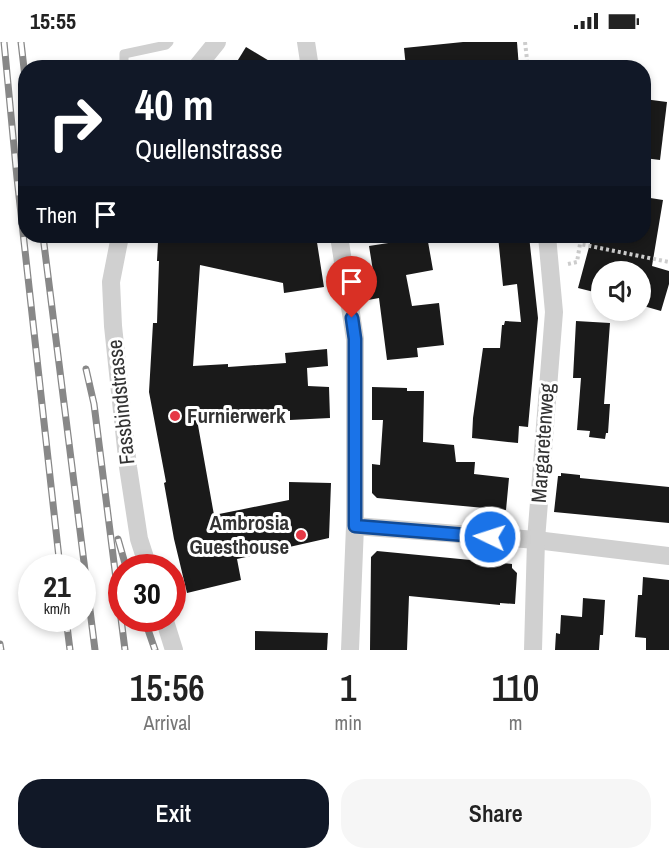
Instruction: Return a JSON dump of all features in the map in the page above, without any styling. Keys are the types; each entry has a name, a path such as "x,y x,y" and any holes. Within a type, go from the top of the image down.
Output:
{"street":[{"path":"200,60 217,42"},
{"path":"306,42 309,60"},
{"name":"Fassbindstrasse","path":"119,243 111,282 113,326 130,479 138,538 143,554"},
{"path":"340,243 355,339 355,526 350,650"},
{"name":"Margaretenweg","path":"533,650 536,540 554,312 548,243"},
{"path":"355,526 536,540 669,556"},
{"path":"168,632 174,650"}],"lane":[{"path":"124,60 124,54 166,45 169,42"}],"path":[{"path":"525,42 527,60"},
{"path":"550,267 577,262 580,244 669,262"}],"building":[{"path":"463,42 517,42 518,60 405,60 404,48"},
{"path":"246,47 268,60 238,60"},
{"path":"651,100 667,102 660,160 651,159"},
{"path":"651,198 663,200 652,266 669,271 669,284 661,311 651,308 651,261 591,261 591,291 578,288 590,243 651,243"},
{"name":"Furnierwerk","path":"158,243 317,243 324,287 284,293 283,283 200,265 193,366 228,364 228,367 286,363 285,353 327,349 328,366 307,368 308,386 329,387 330,418 290,420 290,411 196,414 214,515 289,500 289,482 331,483 329,538 237,559 241,580 187,593 186,554 178,554 174,539 149,392 153,323 157,323 159,261 157,261"},
{"path":"388,243 428,243 433,270 406,275 412,306 439,303 444,345 417,348 418,357 387,360 379,298 368,300 364,279 374,277 369,246"},
{"path":"499,243 530,243 538,318 528,427 519,426 518,443 472,438 483,348 500,348 502,325 505,321 521,322 517,284 503,286"},
{"path":"576,321 610,323 604,404 610,404 608,433 605,439 589,437 590,431 577,430 581,378 573,378"},
{"path":"372,387 424,391 423,442 454,445 456,462 475,462 474,474 509,478 506,510 377,498 372,493 372,464 380,465 383,420 372,420"},
{"path":"561,473 580,475 580,478 669,487 669,523 554,512 558,476 561,476"},
{"path":"377,551 512,564 512,568 517,573 515,604 500,603 500,605 409,596 407,650 370,650 371,557"},
{"path":"643,577 669,580 669,650 646,650 646,638 635,637 638,595 642,595"},
{"path":"583,598 605,600 603,635 600,635 599,650 555,650 556,633 560,634 561,615 582,617"},
{"path":"255,631 328,633 327,650 255,650"}],"railway":[{"path":"4,42 18,187"},
{"path":"21,42 23,60"},
{"path":"24,243 59,554"},
{"path":"44,243 95,650"},
{"path":"86,369 94,404 125,650"},
{"path":"118,539 122,554"},
{"path":"68,632 70,650"},
{"path":"149,632 155,650"},
{"path":"0,644 1,650"}],"place":[{"name":"Furnierwerk","path":"175,416"},
{"name":"Ambrosia Guesthouse","path":"301,535"}],"route":[{"path":"352,318 355,339 355,526 490,537"}]}
